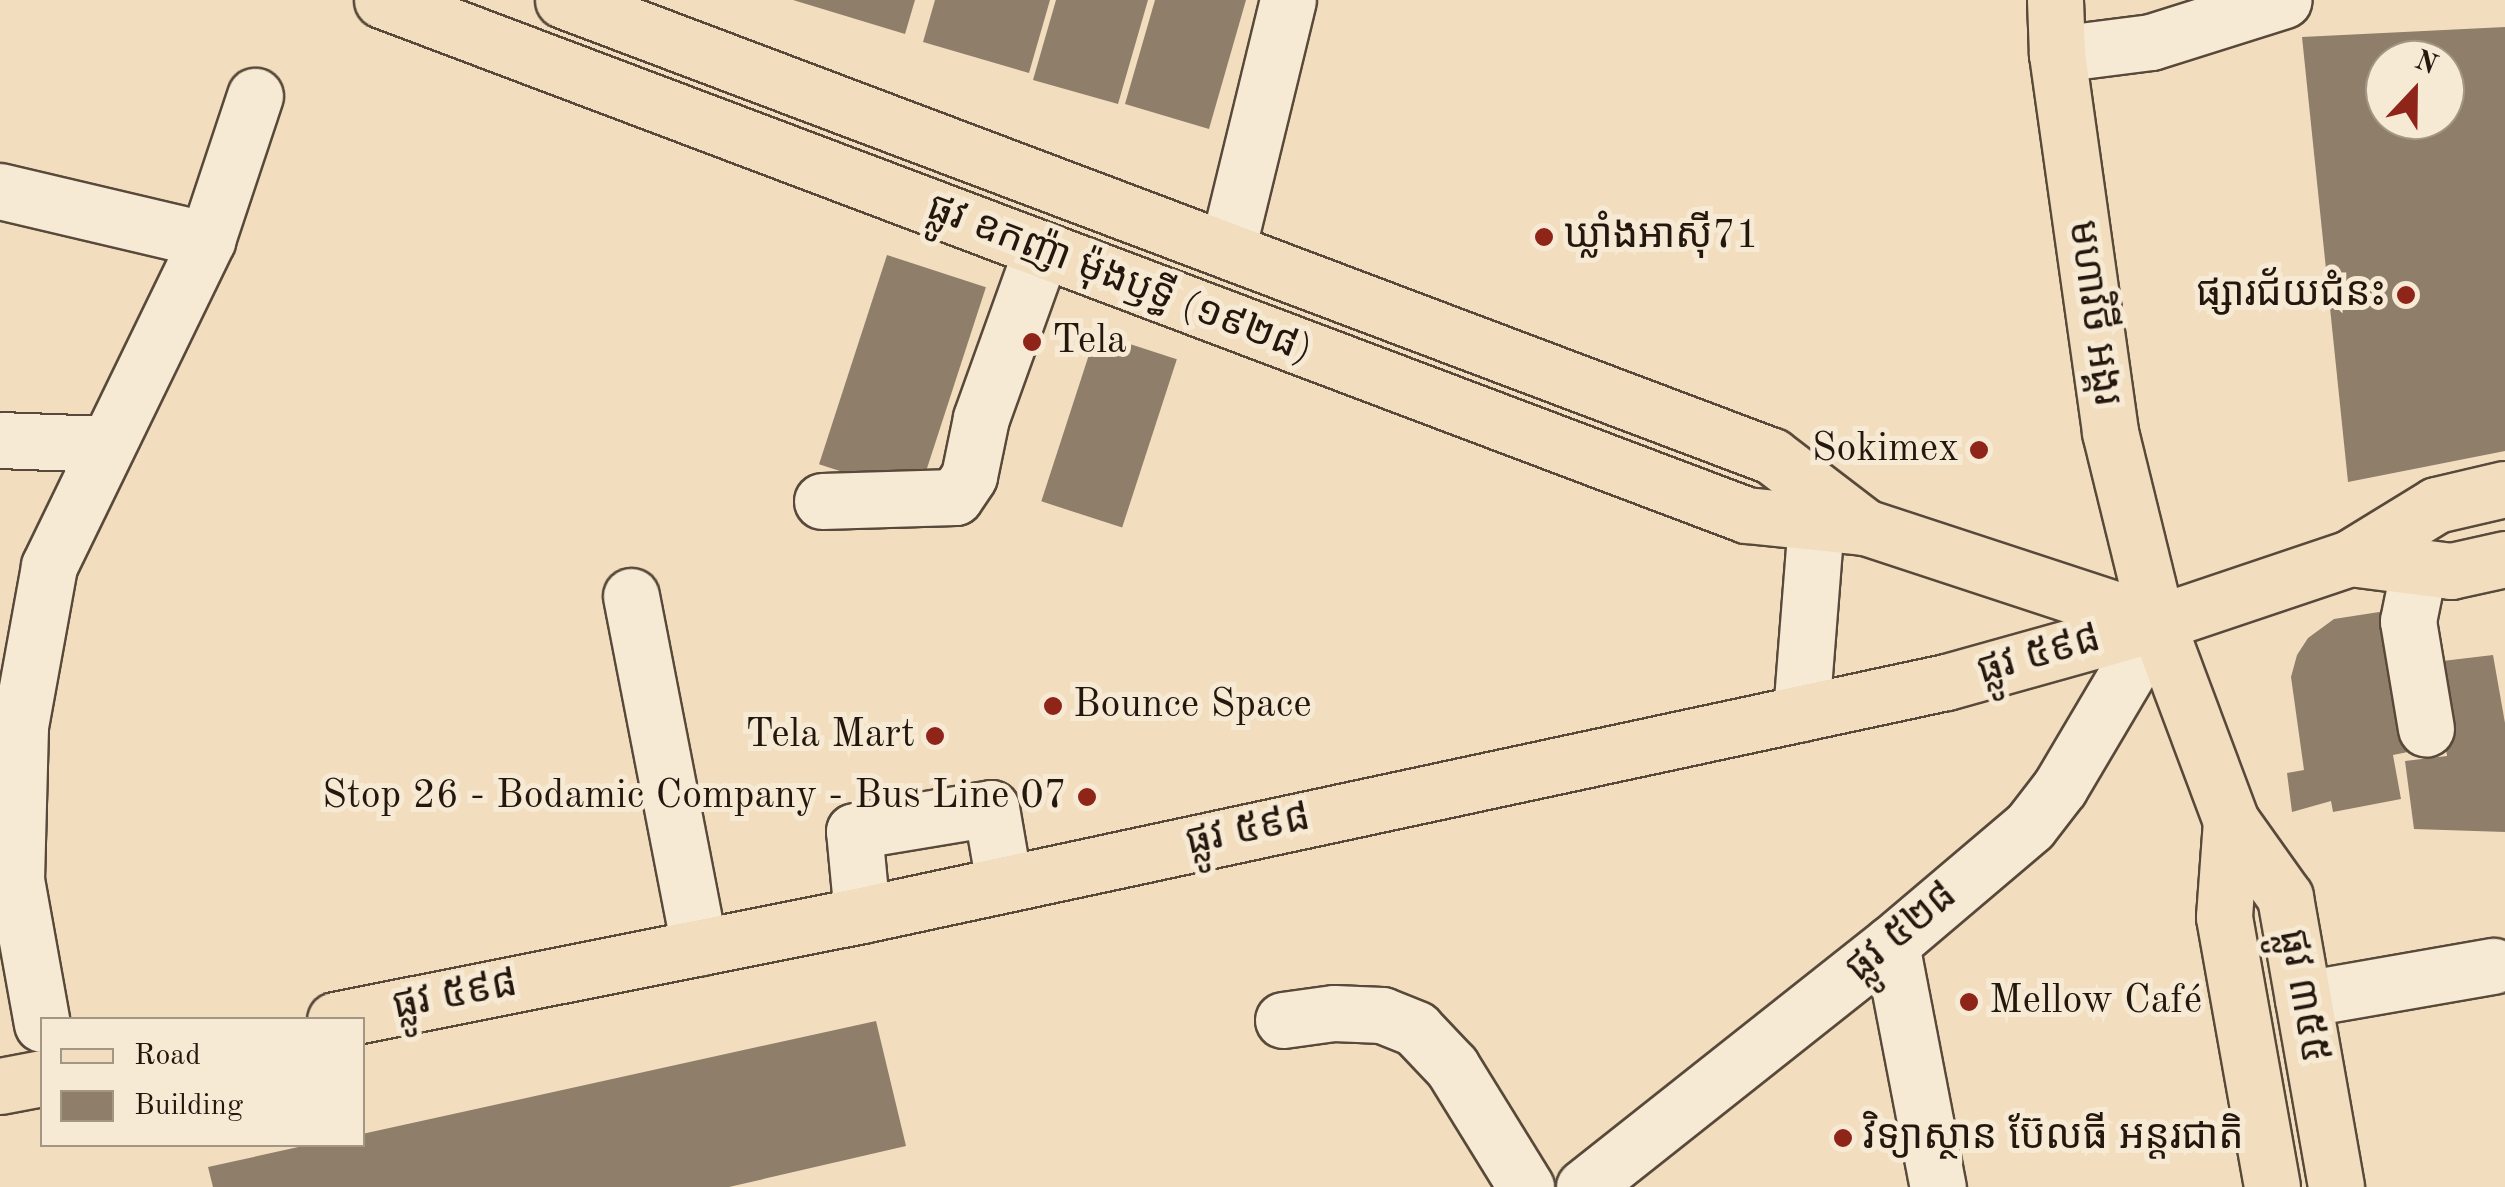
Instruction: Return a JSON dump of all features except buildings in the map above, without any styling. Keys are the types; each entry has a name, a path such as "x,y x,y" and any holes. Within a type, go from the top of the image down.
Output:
{"main road":[{"name":"ផ្លូវ ឧកញ៉ា ម៉ុងឫទ្ធី (១៩២៨)","path":"382,0 1746,515 1840,525 2156,623"},
{"name":"ផ្លូវ ឧកញ៉ា ម៉ុងឫទ្ធី (១៩២៨)","path":"563,0 626,11 1227,250 1772,456 1840,525"},
{"name":"មហាវិថី អង្គរ","path":"2055,0 2056,54 2110,432 2156,623"},
{"path":"2350,558 2436,505 2505,490"},
{"name":"ផ្លូវ ៥៩៨","path":"350,1017 862,916 1946,682 2156,623 2350,558"},
{"path":"2350,558 2450,571 2505,559"},
{"name":"ផ្លូវ ៣៥៥","path":"2156,623 2231,821 2285,897 2336,1187"},
{"name":"ផ្លូវ ៣៥៥","path":"2231,821 2224,917 2272,1187"},
{"path":"0,1086 40,1078"}],"street":[{"path":"1227,250 1288,0"},
{"path":"2056,54 2151,42 2284,0"},
{"path":"41,1017 16,880 12,711 49,566 207,240 255,96"},
{"path":"0,191 207,240"},
{"path":"822,501 955,497 968,476 981,418 1041,251"},
{"path":"0,440 106,444"},
{"path":"1802,713 1840,525"},
{"path":"2419,566 2408,621 2426,730"},
{"path":"631,596 699,948"},
{"name":"ផ្លូវ ៥២៨","path":"1584,1187 1648,1164 1891,944 2030,826 2060,788 2156,623"},
{"path":"862,916 854,831 991,808 1004,883"},
{"path":"1891,944 1938,1187"},
{"path":"2302,998 2492,966"},
{"path":"1283,1020 1334,1013 1382,1015 1416,1028 1452,1067 1526,1187"}],"place":[{"name":"ឃ្លាំងអាសុី71","path":"1544,237"},
{"name":"ផ្សារជ័យជំនះ","path":"2406,295"},
{"name":"Tela","path":"1032,342"},
{"name":"Sokimex","path":"1979,450"},
{"name":"Bounce Space","path":"1053,706"},
{"name":"Tela Mart","path":"935,736"},
{"name":"Stop 26 - Bodamic Company - Bus Line 07","path":"1087,797"},
{"name":"Mellow Café","path":"1969,1002"},
{"name":"វិទ្យាស្ថាន ប៊ែលធី អន្ដរជាតិ","path":"1843,1138"}]}
